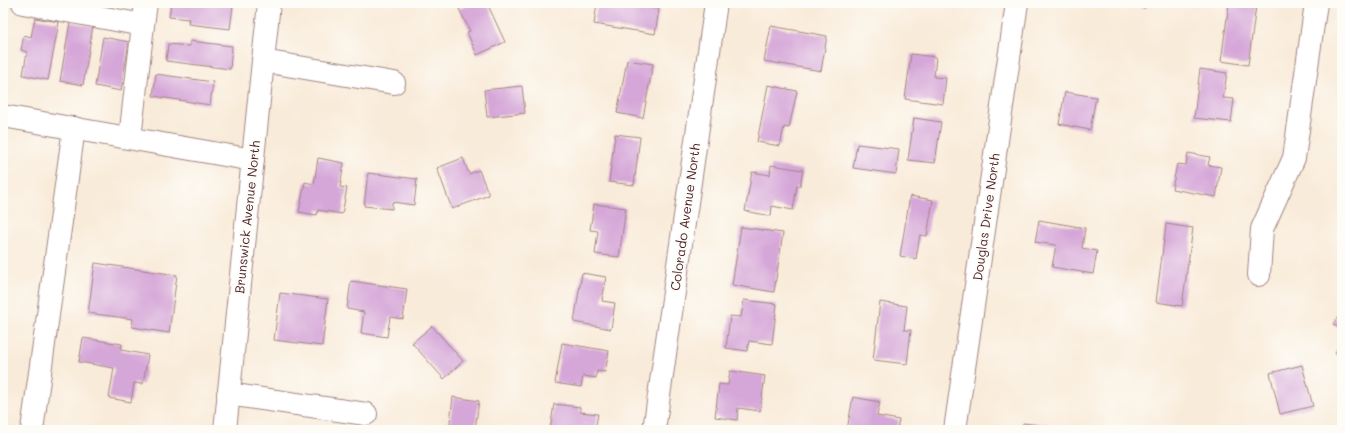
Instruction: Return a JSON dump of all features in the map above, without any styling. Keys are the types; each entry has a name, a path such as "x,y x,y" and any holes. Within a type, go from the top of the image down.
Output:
{"street":[{"path":"23,3 143,25"},
{"path":"130,138 146,3"},
{"name":"Brunswick Avenue North","path":"225,430 269,3"},
{"name":"Colorado Avenue North","path":"654,430 716,3"},
{"name":"Douglas Drive North","path":"955,430 1014,3"},
{"path":"1259,275 1262,229 1294,158 1316,3"},
{"path":"263,61 394,83"},
{"path":"3,116 253,160"},
{"path":"32,430 74,128"},
{"path":"228,394 366,414"}],"building":[{"path":"171,3 206,3 233,6 230,29 188,24 189,19 169,17"},
{"path":"472,3 487,3 505,42 477,55 467,32 470,31 459,9"},
{"path":"597,3 623,3 659,9 655,34 594,24"},
{"path":"1118,3 1146,3 1145,8"},
{"path":"1229,3 1256,6 1248,65 1221,61"},
{"path":"35,18 59,22 48,80 23,75 27,52 21,50 24,35 31,37"},
{"path":"70,22 93,26 83,85 60,81"},
{"path":"771,26 827,36 821,71 764,61"},
{"path":"103,37 129,42 121,91 95,86"},
{"path":"190,41 232,46 230,69 166,61 168,44 190,46"},
{"path":"911,54 936,57 934,77 946,78 943,104 905,99"},
{"path":"627,60 653,64 643,118 617,113"},
{"path":"1200,69 1227,73 1223,98 1234,99 1231,122 1194,118"},
{"path":"156,74 213,82 210,105 153,96"},
{"path":"768,85 797,91 789,128 784,127 780,146 757,142"},
{"path":"522,86 525,113 487,117 484,90"},
{"path":"1065,92 1096,97 1090,130 1059,124"},
{"path":"914,118 941,122 935,163 908,160"},
{"path":"615,134 640,137 634,185 609,182"},
{"path":"857,144 899,149 896,174 853,168"},
{"path":"1188,153 1210,157 1208,165 1221,167 1216,197 1172,189 1177,164 1186,165"},
{"path":"318,158 344,163 340,187 347,188 342,214 318,210 317,215 299,212 305,182 314,184"},
{"path":"463,158 469,174 479,170 489,195 452,209 437,168"},
{"path":"771,165 803,170 800,186 797,186 793,210 772,206 771,216 745,211 752,172 770,175"},
{"path":"368,173 417,179 414,205 392,202 392,209 364,206"},
{"path":"910,196 933,200 927,236 920,235 916,259 900,256"},
{"path":"594,204 626,208 619,257 595,254 598,231 590,230"},
{"path":"1039,220 1085,228 1082,248 1097,251 1093,274 1052,267 1056,245 1035,242"},
{"path":"1166,224 1193,228 1182,306 1156,302"},
{"path":"741,227 783,233 774,292 732,285"},
{"path":"95,263 177,275 169,333 132,327 133,319 88,313"},
{"path":"582,273 606,277 602,301 615,303 611,329 574,322"},
{"path":"351,281 407,289 403,319 390,317 387,337 361,333 364,312 347,309"},
{"path":"280,293 328,299 322,346 274,340"},
{"path":"744,300 777,304 772,344 749,341 747,351 726,348 730,316 741,317"},
{"path":"880,302 907,306 904,330 911,330 907,364 873,360"},
{"path":"1342,311 1342,330 1333,324"},
{"path":"432,326 463,361 444,379 412,343"},
{"path":"83,338 122,344 121,350 148,355 143,384 134,383 131,402 109,398 114,368 79,362"},
{"path":"1342,342 1342,358 1335,353"},
{"path":"562,343 609,351 605,372 597,371 596,378 583,376 581,387 555,383"},
{"path":"1302,365 1313,406 1280,414 1270,373"},
{"path":"730,371 765,376 760,411 738,408 737,420 715,417 719,384 728,385"},
{"path":"453,397 479,401 475,430 449,430"},
{"path":"853,397 880,402 877,416 899,420 897,430 847,430"},
{"path":"554,404 580,407 580,412 598,414 595,430 550,430"},
{"path":"1023,423 1048,426 1047,430 1022,430"}]}
